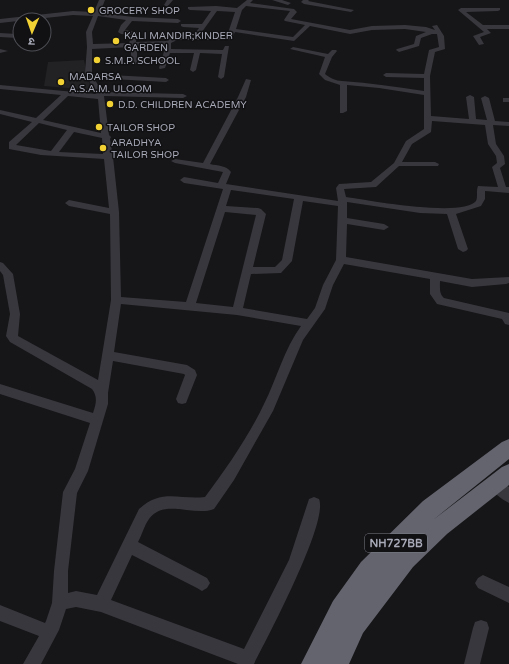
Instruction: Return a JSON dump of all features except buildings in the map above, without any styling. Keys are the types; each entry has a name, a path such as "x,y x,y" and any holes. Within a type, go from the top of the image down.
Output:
{"highway":[{"name":"NH727BB","path":"336,664 373,583 430,508 509,448"},
{"name":"NH727BB","path":"313,664 341,609 405,559 440,527 504,484"}],"street":[{"path":"31,664 39,653 49,632 60,603 61,571 70,492 81,471 102,404 107,355 116,300 114,212 109,157 100,95 89,76 87,67 90,47 88,34 102,0"},
{"path":"275,0 288,3"},
{"path":"306,0 304,2 351,10"},
{"path":"329,6 334,0"},
{"path":"221,77 225,52 230,34 247,3"},
{"path":"101,604 144,514 150,507 174,502 206,505 212,501 229,476 269,407 298,338 320,309 328,285 341,260 341,231 343,220 340,188 342,186 373,185 397,164 409,143 428,130 427,76 432,50 442,49 442,39 439,32 433,29 405,27 372,28 350,32 286,20 294,12 292,10 247,3 216,8 190,8"},
{"path":"196,38 216,8"},
{"path":"481,44 476,36 488,34 461,9 490,11 498,9"},
{"path":"52,16 96,14 130,19 204,26"},
{"path":"130,19 124,25 121,32 135,33 133,45 134,63"},
{"path":"0,31 4,28 2,21 12,20"},
{"path":"162,68 169,47 176,38 196,38 230,34 294,39 308,24"},
{"path":"482,27 509,27"},
{"path":"399,50 415,46 418,44 418,37 433,29"},
{"path":"0,35 12,36"},
{"path":"90,47 133,45 169,47 197,52 225,52"},
{"path":"293,49 332,54 322,74 327,79 343,84 379,83 428,94"},
{"path":"193,70 197,52"},
{"path":"386,75 427,76"},
{"path":"89,76 166,80"},
{"path":"205,166 242,97 248,80"},
{"path":"342,111 343,84"},
{"path":"0,87 66,94 183,96"},
{"path":"66,94 12,144 12,146 40,153 109,157"},
{"path":"470,97 473,122"},
{"path":"184,180 299,198 342,201 420,210 459,210 478,204 481,199 481,188 506,190 496,167 501,164 500,156 492,145 491,123 485,98"},
{"path":"0,112 106,137"},
{"path":"428,118 509,124"},
{"path":"53,154 72,129"},
{"path":"175,161 226,170 221,209 190,306"},
{"path":"397,164 435,164"},
{"path":"247,270 277,271 287,261 299,198"},
{"path":"69,203 114,212"},
{"path":"221,209 260,212 237,311"},
{"path":"451,211 463,249"},
{"path":"343,220 384,227"},
{"path":"341,260 472,283 506,280"},
{"path":"0,264 8,274 15,314 12,336 14,339 96,385 102,393"},
{"path":"435,277 435,296 437,299 506,316 509,321"},
{"path":"116,300 237,311 308,323"},
{"path":"107,355 187,370 191,373 191,375 182,399"},
{"path":"0,389 97,420"},
{"path":"60,603 76,599 101,604 247,662 288,577 310,522 314,504"},
{"path":"129,544 202,582"},
{"path":"483,583 509,595"},
{"path":"0,613 49,632"},
{"path":"472,664 481,628"}],"shaded area":[{"name":"MADARSA A.S.A.M. ULOOM","path":"84,60 92,90 44,86 48,62"}],"place":[{"name":"GROCERY SHOP","path":"91,10"},
{"name":"KALI MANDIR;KINDER GARDEN","path":"116,41"},
{"name":"S.M.P. SCHOOL","path":"97,60"},
{"name":"MADARSA A.S.A.M. ULOOM","path":"61,82"},
{"name":"D.D. CHILDREN ACADEMY","path":"110,104"},
{"name":"TAILOR SHOP","path":"99,127"},
{"name":"ARADHYA TAILOR SHOP","path":"103,148"}]}
